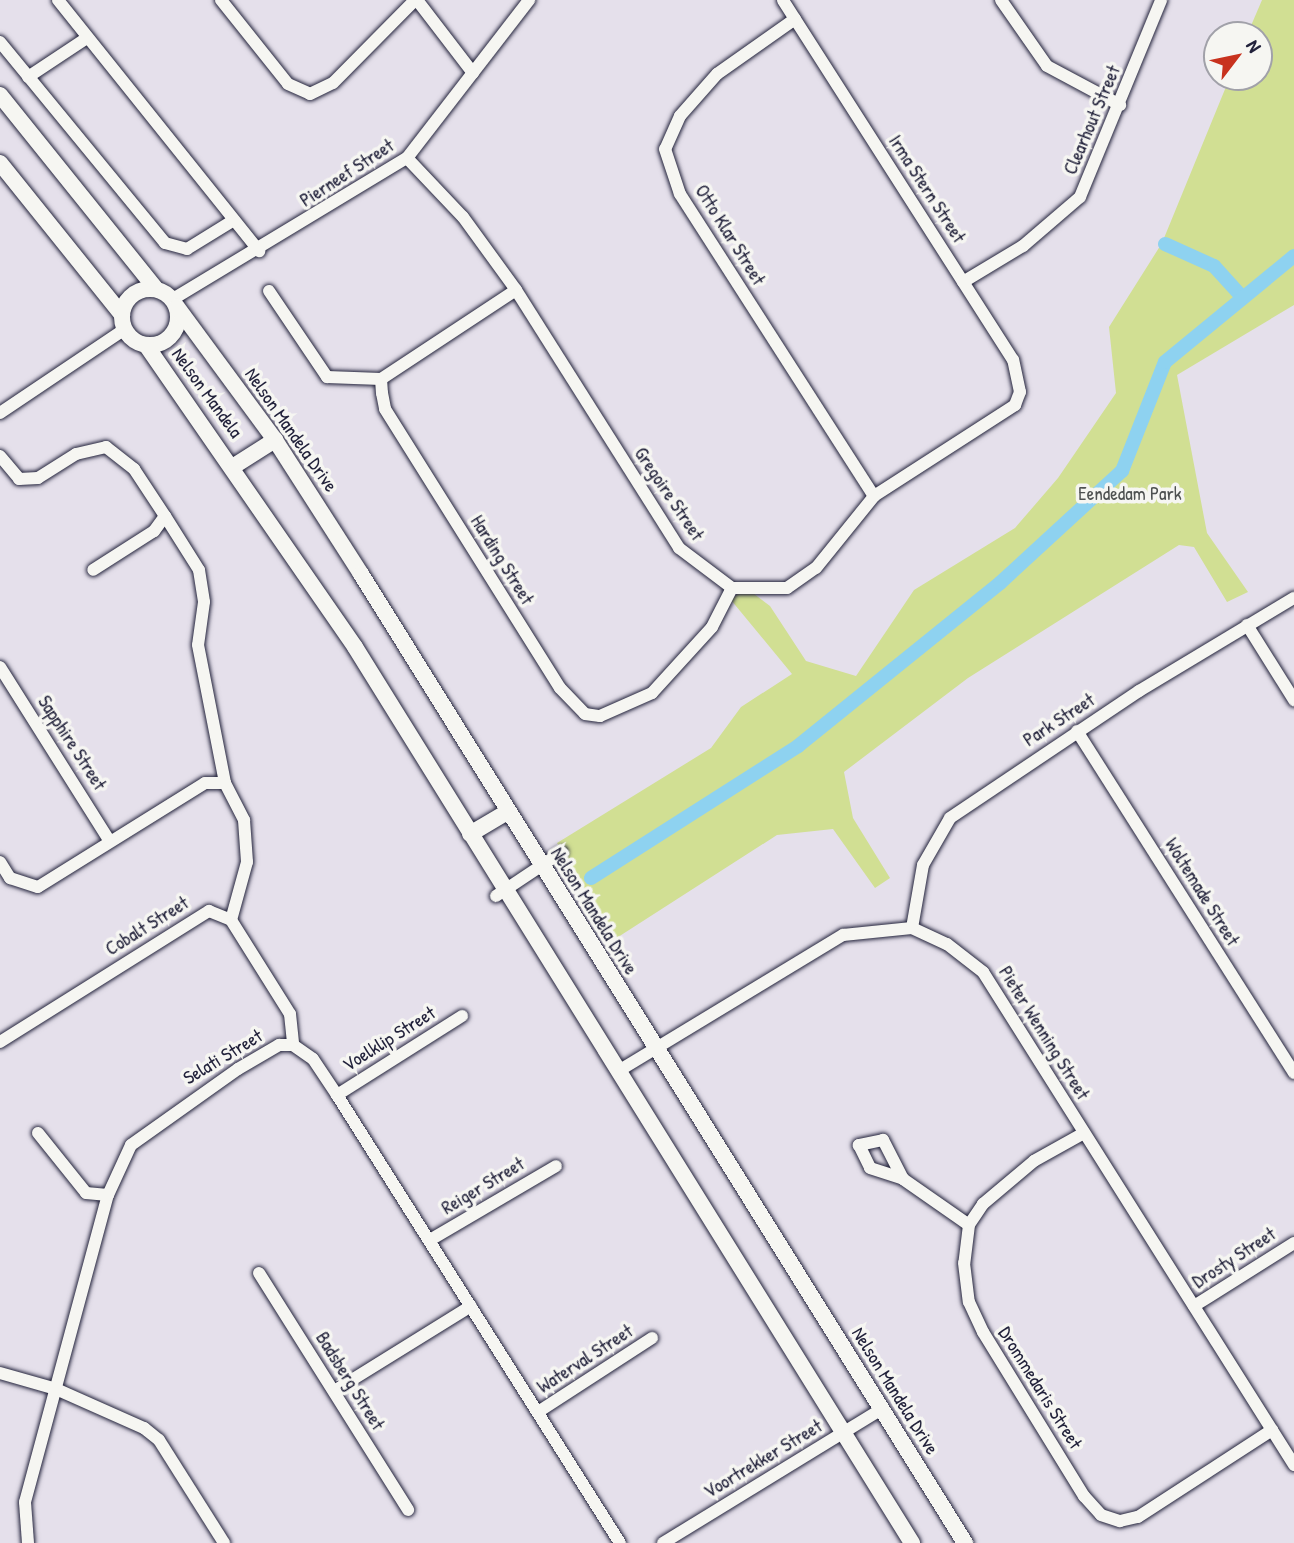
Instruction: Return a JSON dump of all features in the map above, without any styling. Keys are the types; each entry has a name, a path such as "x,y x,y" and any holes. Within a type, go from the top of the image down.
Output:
{"street":[{"path":"58,0 259,251"},
{"path":"221,0 288,84 310,94 332,83 416,0 473,73"},
{"name":"Pierneef Street","path":"175,303 407,158 528,0"},
{"name":"Irma Stern Street","path":"783,0 1013,360 1019,379 1015,405 874,496"},
{"path":"1001,0 1047,66 1120,105"},
{"name":"Clearhout Street","path":"963,282 1023,246 1080,197 1161,0"},
{"name":"Otto Klar Street","path":"795,19 717,74 680,116 665,149 680,194 874,496"},
{"path":"28,77 87,38"},
{"path":"0,42 165,243 187,249 234,220"},
{"path":"0,95 156,289 175,303 174,333 146,345 123,322 0,163"},
{"name":"Gregoire Street","path":"407,158 463,217 516,290 679,548 732,588"},
{"path":"0,413 123,322 137,291 156,289"},
{"path":"269,291 327,377 381,379 516,290"},
{"name":"Nelson Mandela Drive","path":"175,303 275,440 965,1543"},
{"name":"Nelson Mandela","path":"146,345 234,466"},
{"name":"Harding Street","path":"381,379 386,410 560,688 585,714 619,712 652,693 712,627 732,588"},
{"path":"275,440 234,466 470,834 500,893 620,1070 840,1434 912,1543"},
{"path":"0,456 19,479 38,478 76,454 106,447 134,469 199,570 204,602 198,645 225,783 244,820 247,862 231,920 290,1014 293,1045"},
{"path":"732,588 771,591 797,582 874,496"},
{"path":"93,570 154,531 165,516"},
{"name":"Park Street","path":"912,928 923,865 950,817 1077,731 1294,598"},
{"path":"1247,625 1294,700"},
{"name":"Sapphire Street","path":"0,667 109,840"},
{"name":"Woltemade Street","path":"1077,731 1294,1073"},
{"path":"0,862 10,878 38,887 109,840 205,783 225,783"},
{"path":"470,834 508,811"},
{"path":"500,893 562,852"},
{"name":"Cobalt Street","path":"0,1042 189,920 221,911 231,920"},
{"path":"620,1070 843,935 912,928"},
{"name":"Pieter Wenning Street","path":"912,928 983,972 1294,1465"},
{"name":"Voelklip Street","path":"337,1095 462,1016"},
{"name":"Selati Street","path":"28,1543 25,1502 108,1195 141,1133 279,1045 293,1045 313,1059 620,1543"},
{"path":"38,1133 86,1193 108,1195"},
{"path":"903,1179 969,1225 1007,1181 1084,1133"},
{"name":"Reiger Street","path":"430,1240 556,1166"},
{"name":"Drommedaris Street","path":"969,1225 969,1302 982,1332 1101,1515 1120,1521 1139,1517 1272,1430"},
{"name":"Drosty Street","path":"1194,1306 1294,1243"},
{"name":"Badsberg Street","path":"259,1273 408,1510"},
{"path":"334,1391 471,1306"},
{"name":"Waterval Street","path":"538,1412 652,1338"},
{"path":"0,1373 56,1389 124,1416 159,1440 224,1543"},
{"name":"Voortrekker Street","path":"663,1543 882,1409"}],"green space":[{"name":"Eendedam Park","path":"1262,0 1294,0 1294,305 1177,375 1207,533 1248,592 1227,602 1194,547 1179,545 968,678 844,772 853,818 890,878 875,888 833,829 777,835 615,939 557,843 711,748 741,707 792,674 731,600 745,587 770,606 806,661 856,676 914,590 1015,528 1058,478 1116,393 1109,327 1162,243 1224,91 1273,91 1273,21 1253,21"}],"waterway":[{"path":"1165,244 1214,266 1243,298"},
{"path":"591,878 798,746 1000,583 1122,471 1165,362 1294,256"}]}
